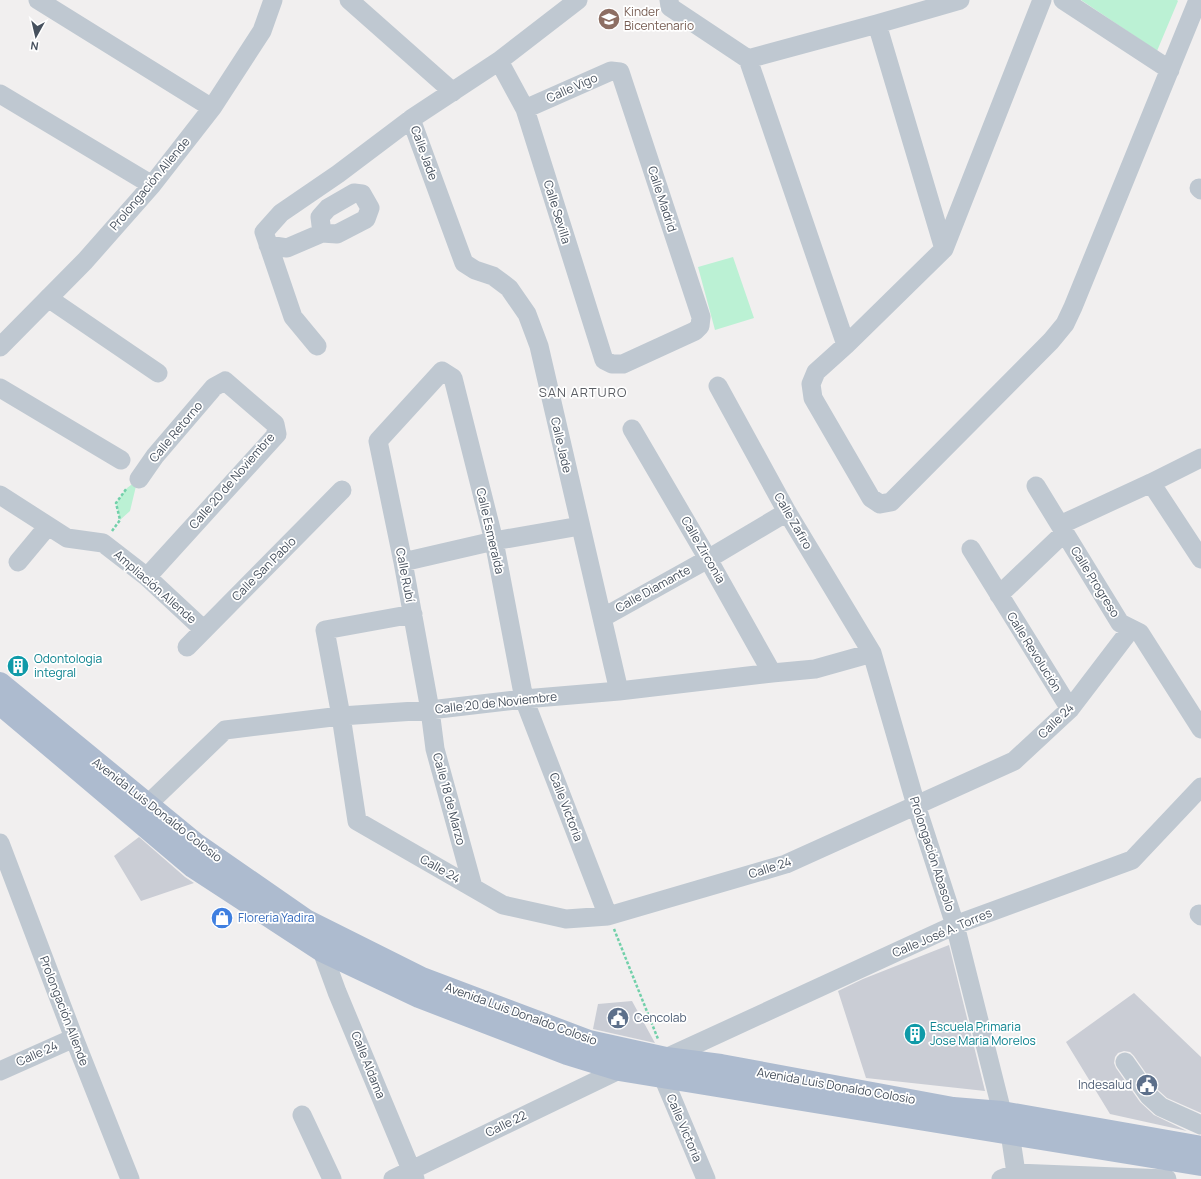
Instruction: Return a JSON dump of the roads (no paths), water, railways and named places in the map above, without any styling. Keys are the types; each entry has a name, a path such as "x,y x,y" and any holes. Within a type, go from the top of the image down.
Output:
{"main road":[{"name":"Avenida Luis Donaldo Colosio","path":"0,683 195,843 306,920 422,978 589,1041 664,1067 1010,1133 1193,1161"},
{"name":"Avenida Luis Donaldo Colosio","path":"0,704 193,867 322,951 419,997 567,1054 619,1070 721,1065 954,1108 1002,1112 1193,1161"}],"street":[{"path":"38,0 212,108"},
{"name":"Prolongación Allende","path":"0,347 85,261 152,185 212,108 262,31 273,0"},
{"path":"349,0 453,92"},
{"path":"317,346 293,317 264,232 281,213 338,174 411,119 499,61 578,0"},
{"path":"669,0 670,7 748,59 846,345"},
{"path":"748,59 960,0"},
{"path":"1042,0 944,249 846,345 816,372 811,384 813,398 871,498 880,504 891,502 1051,341 1065,324 1198,0"},
{"path":"1062,0 1170,70"},
{"path":"877,24 944,249"},
{"name":"Calle Sevilla","path":"499,61 525,109 604,360 612,364"},
{"name":"Calle Vigo","path":"525,109 611,71 620,72"},
{"name":"Calle Madrid","path":"612,364 623,364 696,331 700,326 701,317 620,72"},
{"path":"0,94 152,185"},
{"name":"Calle Jade","path":"411,119 464,263 475,270 493,276 509,288 527,314 539,346 619,691"},
{"path":"268,245 287,248 322,233"},
{"path":"48,298 158,373"},
{"name":"Calle Rubí","path":"430,710 403,562 378,441 442,371"},
{"name":"Calle Esmeralda","path":"442,371 453,378 494,541 524,699"},
{"name":"Calle 20 de Noviembre","path":"147,577 277,434 275,424 224,381 214,387"},
{"name":"Calle Zafiro","path":"718,386 787,512 872,653"},
{"name":"Calle Retorno","path":"139,479 155,456 214,387"},
{"path":"0,388 121,460"},
{"name":"Calle Zirconia","path":"632,429 772,672"},
{"path":"999,595 1062,529 1201,458"},
{"path":"1151,483 1201,559"},
{"name":"Calle Progreso","path":"1036,486 1120,623 1140,633 1201,729"},
{"name":"Calle San Pablo","path":"186,648 342,490"},
{"name":"Ampliación Allende","path":"0,495 67,538 103,542 147,577 204,630"},
{"name":"Calle Diamante","path":"602,618 708,559 787,512"},
{"path":"18,562 48,526"},
{"path":"403,562 494,541 580,526"},
{"name":"Calle Revolución","path":"971,550 1070,710"},
{"path":"341,716 325,630 413,614"},
{"name":"Calle 24","path":"341,716 357,821 503,905 566,919 608,916 786,864 1014,761 1070,710 1131,629"},
{"name":"Calle 20 de Noviembre","path":"147,805 225,730 341,716 430,710 524,699 619,691 772,672 815,669 872,653"},
{"name":"Prolongación Abasolo","path":"872,653 916,805 955,925 1002,1112 1010,1133 1009,1176"},
{"name":"Calle Victoria","path":"524,699 608,916"},
{"name":"Calle 18 de Marzo","path":"430,710 436,749 473,887"},
{"name":"Calle José A. Torres","path":"664,1067 955,925 1132,860 1201,787"},
{"name":"Prolongación Allende","path":"0,843 74,1038 130,1179"},
{"name":"Calle Aldama","path":"322,951 337,992 413,1175"},
{"name":"Calle 24","path":"0,1071 74,1038"},
{"path":"1125,1062 1149,1096 1161,1108 1201,1126"},
{"name":"Calle Victoria","path":"664,1067 706,1179"},
{"name":"Calle 22","path":"393,1179 413,1175 619,1070"},
{"path":"302,1114 332,1179"},
{"path":"1009,1176 1167,1179"}],"place":[{"name":"Kinder Bicentenario","path":"609,19"},
{"name":"Odontologia integral","path":"18,666"},
{"name":"Floreria Yadira","path":"222,918"},
{"name":"Cencolab","path":"618,1018"},
{"name":"Escuela Primaria Jose Maria Morelos","path":"915,1034"},
{"name":"Indesalud","path":"1147,1085"}],"district":[{"name":"SAN ARTURO","path":"583,392"}]}
